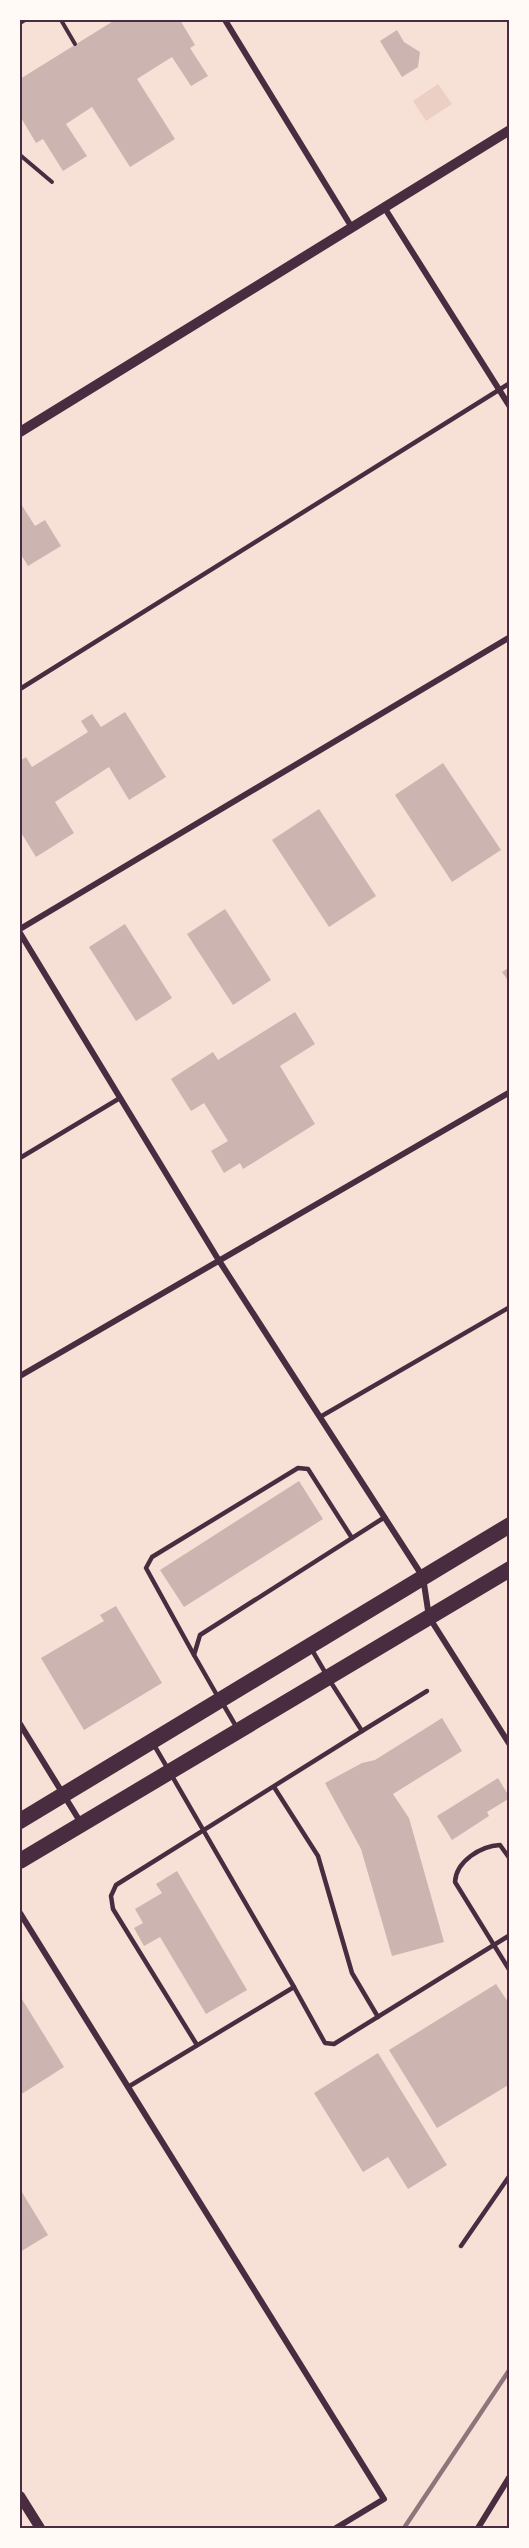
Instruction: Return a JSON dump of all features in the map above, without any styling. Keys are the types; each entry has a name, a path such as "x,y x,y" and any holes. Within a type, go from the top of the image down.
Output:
{"highway":[{"path":"20,1821 510,1525"},
{"path":"20,1862 81,1823 510,1569"}],"street":[{"path":"225,20 351,226"},
{"path":"20,432 510,130"},
{"path":"384,207 510,407"},
{"path":"510,637 20,931 218,1259 423,1577 429,1617 510,1745"},
{"path":"20,1376 218,1259 510,1092"},
{"path":"20,1724 81,1823"},
{"path":"20,1913 384,2499 336,2529"},
{"path":"478,2529 510,2476"},
{"path":"20,2496 40,2529"}],"lane":[{"path":"20,689 510,383"},
{"path":"20,1158 120,1098"},
{"path":"320,1417 509,1309"},
{"path":"239,1730 146,1568 152,1557 298,1468 309,1469 352,1539"},
{"path":"194,1655 200,1635 385,1517"},
{"path":"309,1646 362,1731"},
{"path":"197,2045 113,1909 111,1896 116,1885 427,1691"},
{"path":"151,1740 325,2043 334,2044 510,1935"},
{"path":"274,1787 318,1856 352,1973 378,2017"},
{"path":"510,1859 500,1845 489,1846 460,1864 455,1872 455,1882 510,1971"},
{"path":"128,2087 294,1987"},
{"path":"461,2246 510,2175"}],"path":[{"path":"20,22 25,20"},
{"path":"61,20 75,44"},
{"path":"20,155 52,182"}],"shaded area":[{"path":"438,84 452,104 426,121 413,101"}],"building":[{"path":"115,20 180,20 195,45 190,48 208,76 191,86 172,57 137,79 175,139 130,167 92,107 66,124 87,156 63,171 43,139 36,143 20,116 20,79"},
{"path":"397,30 404,42 420,52 418,67 402,77 380,41"},
{"path":"21,504 35,526 45,520 61,546 28,566 20,553"},
{"path":"125,712 166,777 129,800 109,767 55,802 74,833 36,857 20,831 20,761 26,757 32,767 88,732 81,721 92,714 101,727"},
{"path":"443,763 501,850 452,882 395,795"},
{"path":"319,809 376,896 329,927 272,840"},
{"path":"225,909 271,980 233,1005 187,934"},
{"path":"125,924 172,998 136,1021 89,947"},
{"path":"510,967 510,983 502,972"},
{"path":"295,1012 315,1044 280,1066 315,1124 243,1169 240,1163 224,1173 211,1151 228,1141 204,1103 191,1111 171,1079 213,1052 218,1060"},
{"path":"299,1481 323,1519 184,1607 160,1570"},
{"path":"116,1606 162,1683 84,1730 41,1658 104,1621 100,1615"},
{"path":"442,1718 462,1751 393,1794 409,1818 444,1942 392,1956 361,1849 325,1783 362,1763 375,1760"},
{"path":"498,1778 510,1798 487,1812 489,1816 452,1840 437,1816"},
{"path":"177,1871 247,1990 206,2014 160,1937 144,1946 134,1928 143,1923 135,1909 162,1893 156,1884"},
{"path":"496,1984 510,2005 510,2084 437,2128 389,2050"},
{"path":"20,1996 64,2067 20,2095"},
{"path":"378,2053 447,2165 408,2189 388,2157 363,2172 314,2093"},
{"path":"20,2189 48,2235 20,2252"}],"railway":[{"path":"404,2528 510,2369"}]}
